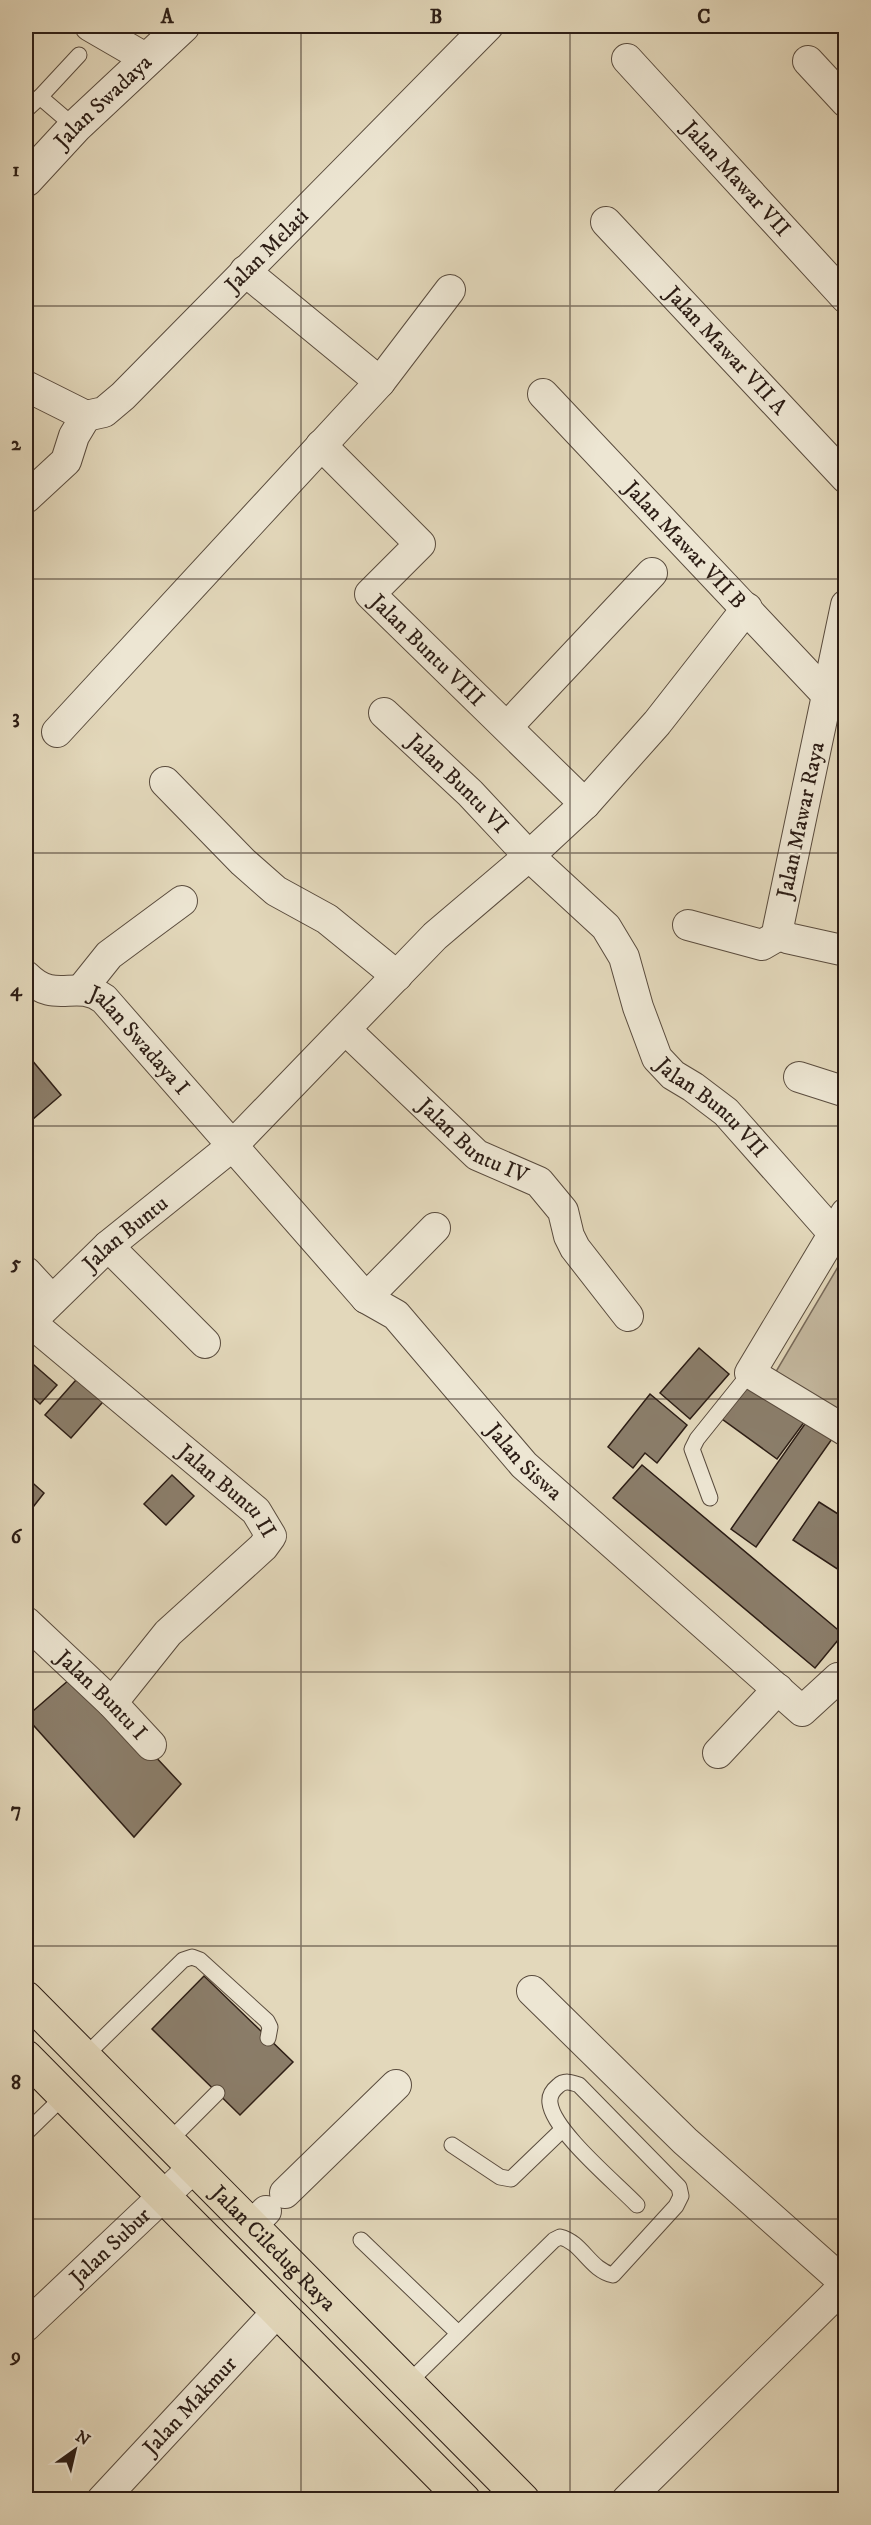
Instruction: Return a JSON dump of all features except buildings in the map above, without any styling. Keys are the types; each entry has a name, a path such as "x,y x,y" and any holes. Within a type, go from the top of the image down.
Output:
{"main road":[{"name":"Jalan Ciledug Raya","path":"26,1998 193,2168 268,2210 408,2383 523,2499"},
{"name":"Jalan Ciledug Raya","path":"26,2057 464,2499"},
{"path":"59,2092 84,2057"},
{"path":"137,2171 168,2142"}],"street":[{"path":"90,26 147,59"},
{"name":"Jalan Swadaya","path":"26,180 75,127 183,26"},
{"name":"Jalan Melati","path":"86,416 104,412 123,396 488,26"},
{"name":"Jalan Mawar VII","path":"627,59 846,298"},
{"path":"808,61 846,102"},
{"name":"Jalan Mawar VII A","path":"606,222 846,478"},
{"path":"245,271 380,382"},
{"path":"57,732 380,382 450,290"},
{"path":"26,386 86,416 74,436 66,461 26,498"},
{"name":"Jalan Mawar VII B","path":"543,394 827,695"},
{"name":"Jalan Buntu VIII","path":"321,445 420,544 370,594 585,804"},
{"path":"507,727 652,573"},
{"name":"Jalan Mawar Raya","path":"781,934 778,928 846,605"},
{"name":"Jalan Buntu","path":"28,1324 108,1246 231,1147 435,936 529,856 585,804 657,723 747,608"},
{"name":"Jalan Buntu VI","path":"384,713 470,793 529,856"},
{"path":"165,782 243,862 276,891 327,919 397,976"},
{"name":"Jalan Buntu VII","path":"529,856 606,927 624,957 638,1007 657,1058 673,1075 726,1112 840,1223"},
{"path":"81,990 109,956 182,901"},
{"path":"688,926 762,945 781,934 788,938 846,951"},
{"name":"Jalan Swadaya I","path":"26,976 45,991 89,990 104,999 231,1147"},
{"name":"Jalan Buntu IV","path":"346,1030 477,1155 539,1182 563,1211 569,1236 575,1248 628,1316"},
{"path":"799,1077 846,1092"},
{"name":"Jalan Siswa","path":"231,1147 366,1298 396,1315 524,1465 802,1711 838,1678 846,1684"},
{"path":"840,1223 750,1373 846,1431"},
{"path":"366,1298 435,1228"},
{"path":"108,1246 205,1343"},
{"path":"26,1272 52,1300"},
{"name":"Jalan Buntu II","path":"28,1324 256,1511 271,1536 263,1547 168,1633 112,1703"},
{"name":"Jalan Buntu I","path":"26,1622 112,1703 151,1745"},
{"path":"718,1753 778,1689"},
{"path":"532,1991 685,2141 846,2284 627,2499"},
{"path":"268,2210 396,2085"},
{"name":"Jalan Subur","path":"26,2326 193,2168"},
{"name":"Jalan Makmur","path":"102,2499 277,2312"}],"lane":[{"path":"26,110 79,55"},
{"path":"40,97 75,127"},
{"path":"710,1498 692,1449 697,1439 750,1373"},
{"path":"84,2057 183,1960 192,1957 200,1960 267,2021 270,2027 268,2038"},
{"path":"408,2383 554,2240 560,2237 568,2239 604,2273 613,2275 676,2206 681,2196 679,2187 579,2085 569,2082 560,2084 552,2092 550,2102 562,2130 637,2205"},
{"path":"26,2133 59,2092"},
{"path":"168,2142 217,2092"},
{"path":"452,2145 500,2178 511,2179 562,2130"},
{"path":"361,2240 458,2333"}],"shaded area":[{"path":"845,1255 845,1425 771,1380"}]}
